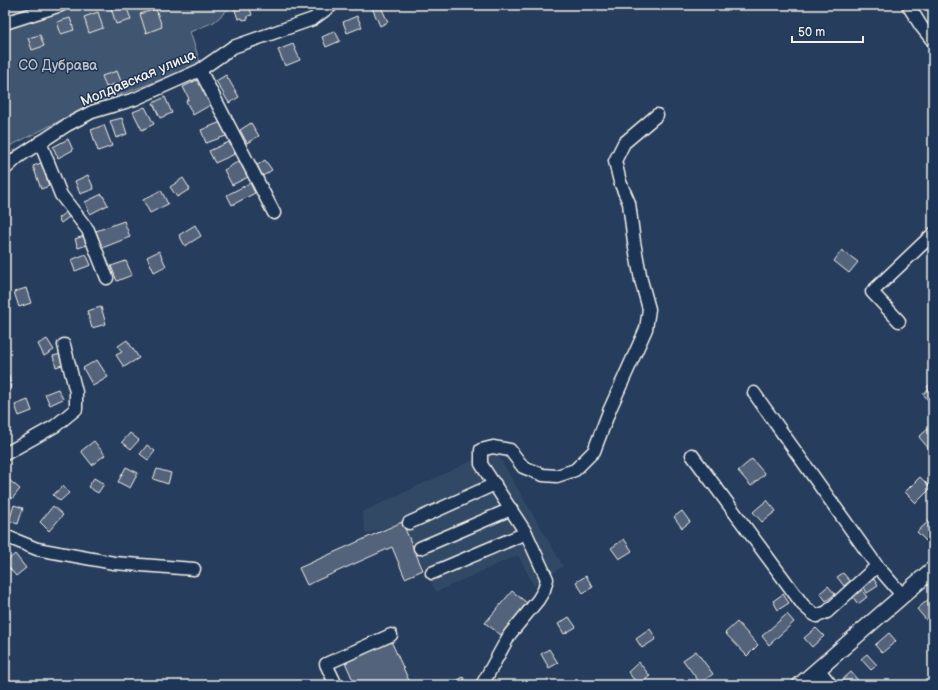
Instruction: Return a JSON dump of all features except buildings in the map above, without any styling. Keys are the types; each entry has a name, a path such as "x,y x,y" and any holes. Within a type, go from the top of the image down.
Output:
{"main road":[{"path":"800,685 933,569"}],"street":[{"path":"5,23 60,5"},
{"name":"Молдавская улица","path":"5,169 18,156 92,112 135,99 200,70 233,47 312,19 332,5"},
{"path":"908,5 921,26 933,41"},
{"path":"200,70 274,213"},
{"path":"482,685 510,634 538,600 544,590 547,579 526,534 481,464 482,450 493,447 510,450 523,467 543,475 557,476 575,470 594,451 610,409 646,329 649,309 641,280 629,203 620,182 615,161 624,143 657,115"},
{"path":"40,142 62,196 88,230 107,278"},
{"path":"899,321 872,292 933,234"},
{"path":"5,454 55,426 76,409 76,392 64,344"},
{"path":"754,393 877,566 903,596"},
{"path":"692,455 803,605 817,616 827,612 877,566"},
{"path":"409,523 495,484"},
{"path":"420,548 511,509"},
{"path":"432,574 526,534"},
{"path":"5,536 37,549 114,563 194,569"},
{"path":"336,685 326,664 391,634"},
{"path":"818,669 831,685"}],"shaded area":[{"path":"495,450 563,566 534,586 518,555 436,592 402,522 366,534 362,512"}],"green space":[{"name":"СО Дубрава","path":"77,5 233,5 214,22 190,32 201,65 89,106 12,145 5,146 5,29"}]}
